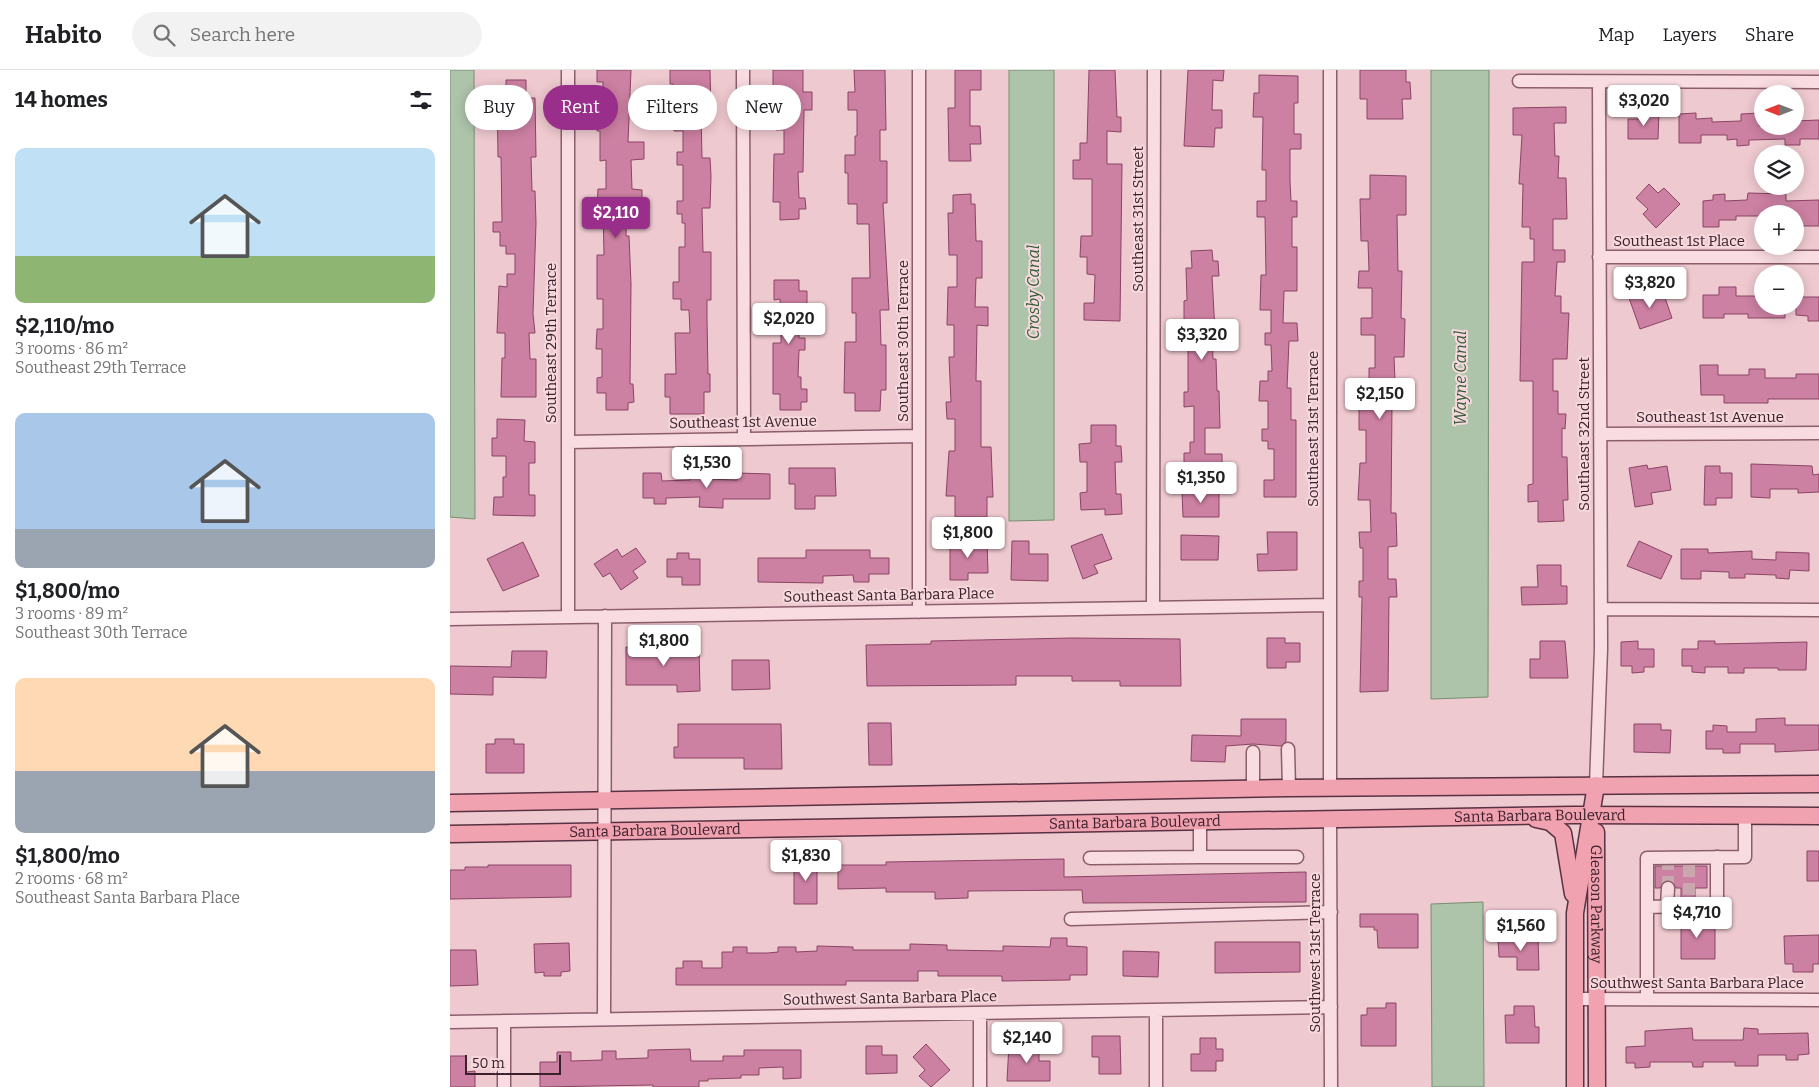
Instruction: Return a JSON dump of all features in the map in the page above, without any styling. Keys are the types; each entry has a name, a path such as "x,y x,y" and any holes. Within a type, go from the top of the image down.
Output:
{"main road":[{"name":"Santa Barbara Boulevard","path":"450,803 1289,788 1819,784"},
{"name":"Gleason Parkway","path":"1596,785 1594,814 1597,1087"},
{"name":"Santa Barbara Boulevard","path":"450,834 1594,814 1819,816"},
{"name":"Gleason Parkway","path":"1575,1087 1575,913 1594,814"},
{"path":"1523,816 1550,822 1563,833 1575,913"}],"street":[{"name":"Southeast 29th Terrace","path":"568,70 568,617"},
{"path":"743,70 744,438"},
{"name":"Southeast 30th Terrace","path":"919,70 919,612"},
{"name":"Southeast 31st Street","path":"1153,607 1154,70"},
{"name":"Southeast 31st Terrace","path":"1330,70 1330,788"},
{"path":"1519,81 1819,82"},
{"name":"Southeast 32nd Street","path":"1596,785 1601,609 1598,82"},
{"name":"Southeast 1st Place","path":"1598,257 1819,257"},
{"name":"Southeast 1st Avenue","path":"1600,434 1819,434"},
{"name":"Southeast 1st Avenue","path":"568,442 918,436"},
{"name":"Southeast Santa Barbara Place","path":"450,619 1153,607 1329,606"},
{"path":"1601,609 1819,610"},
{"path":"604,1019 605,616"},
{"path":"1288,749 1289,788"},
{"path":"1253,752 1253,789"},
{"path":"1647,998 1647,858 1689,861 1717,857 1745,857 1745,816"},
{"name":"Southwest 31st Terrace","path":"1330,819 1332,1087"},
{"path":"1200,821 1200,857"},
{"path":"1090,858 1297,857"},
{"path":"1695,906 1717,906 1717,857"},
{"path":"1667,906 1668,888"},
{"path":"1648,907 1681,906"},
{"path":"1071,919 1331,912"},
{"name":"Southwest Santa Barbara Place","path":"1574,999 1819,1000"},
{"name":"Southwest Santa Barbara Place","path":"450,1022 1331,1008"},
{"path":"1156,1010 1156,1087"},
{"path":"980,1013 980,1087"},
{"path":"504,1021 504,1087"}],"water":[{"path":"450,70 474,70 474,85 465,85 465,130 474,130 475,519 450,517"},
{"name":"Crosby Canal","path":"1009,70 1054,70 1054,520 1009,521"},
{"name":"Wayne Canal","path":"1431,70 1489,70 1488,697 1431,699"},
{"path":"1483,902 1484,1087 1432,1087 1431,904"}],"building":[{"path":"597,70 631,70 630,85 628,85 628,142 644,142 644,159 631,160 632,189 642,190 642,202 627,202 626,236 629,236 631,284 630,384 633,384 634,402 628,403 628,410 606,410 606,393 597,393 597,378 602,377 602,349 596,349 597,329 603,329 603,299 597,299 597,255 604,255 603,209 597,209 598,189 606,189 606,160 600,161 600,131 597,130 618,130 618,85 603,85 603,82 597,82"},
{"path":"670,70 710,70 710,85 670,84"},
{"path":"773,70 803,70 803,92 812,92 812,110 804,110 803,172 798,172 799,198 805,198 806,209 799,209 799,219 780,220 780,202 773,202 774,154 784,154 784,130 801,130 801,85 773,85"},
{"path":"854,70 885,70 886,130 880,130 880,161 887,161 887,203 883,203 889,310 880,310 881,345 886,345 886,390 881,390 880,411 855,411 855,393 844,393 845,342 856,342 856,313 852,313 852,278 870,278 869,224 857,224 857,204 848,204 848,173 845,173 845,155 855,155 855,136 857,136 857,110 848,110 848,92 855,92"},
{"path":"955,70 981,70 981,90 970,90 970,126 980,126 981,144 970,144 971,161 949,161 948,108 955,108"},
{"path":"1089,70 1115,70 1117,117 1121,117 1121,132 1107,131 1107,164 1122,164 1120,321 1084,320 1084,303 1094,303 1095,275 1087,274 1087,257 1080,257 1081,236 1092,236 1092,179 1073,179 1073,160 1080,160 1080,143 1087,143"},
{"path":"1188,70 1224,70 1223,81 1213,80 1212,110 1222,110 1222,128 1215,128 1214,147 1184,146"},
{"path":"1360,70 1406,70 1406,82 1410,82 1411,99 1402,99 1403,119 1367,119 1367,99 1360,99"},
{"path":"1259,75 1298,76 1298,103 1294,103 1294,134 1301,134 1301,149 1290,149 1291,201 1297,201 1297,217 1292,217 1292,247 1297,247 1297,291 1284,291 1283,323 1297,323 1298,341 1289,341 1287,388 1291,388 1291,420 1296,420 1296,497 1264,497 1264,480 1274,480 1274,449 1268,449 1268,441 1262,441 1262,429 1268,429 1268,401 1259,401 1260,381 1268,381 1268,371 1272,371 1271,345 1265,345 1265,333 1271,333 1271,310 1260,310 1261,275 1266,275 1265,217 1257,217 1257,201 1266,201 1266,170 1262,170 1263,117 1253,117 1254,93 1259,93"},
{"path":"506,80 526,80 526,85 506,85"},
{"path":"533,98 535,98 536,157 531,157 532,191 535,191 536,223 533,314 535,333 529,333 530,359 536,359 536,397 501,397 502,358 505,358 505,333 497,333 499,286 507,287 507,274 515,274 515,254 506,254 506,246 500,246 500,232 493,232 493,222 502,222 501,157 498,157 498,130 533,130"},
{"path":"1566,107 1566,123 1554,123 1555,156 1559,156 1558,178 1566,178 1567,219 1553,219 1553,250 1565,250 1565,262 1557,262 1555,296 1561,296 1561,313 1569,313 1567,359 1553,359 1553,391 1558,391 1558,414 1566,414 1565,429 1562,428 1562,457 1567,457 1568,500 1563,500 1564,521 1538,522 1538,501 1528,502 1528,485 1533,484 1533,381 1520,381 1522,262 1534,262 1534,239 1530,239 1530,227 1522,227 1523,184 1519,184 1522,135 1513,135 1513,108"},
{"path":"1640,113 1659,113 1658,139 1628,139 1628,119 1640,119"},
{"path":"1696,113 1696,119 1712,118 1712,122 1741,121 1741,114 1754,113 1754,135 1804,135 1804,121 1819,120 1819,139 1800,139 1800,145 1785,145 1785,139 1749,140 1749,145 1737,146 1737,139 1727,140 1727,135 1701,135 1701,143 1679,143 1679,114"},
{"path":"701,130 702,158 710,158 710,208 702,208 703,252 711,252 711,300 707,300 710,392 704,392 704,414 670,414 670,397 665,397 665,374 676,374 675,333 690,333 689,310 681,310 681,299 673,299 673,282 679,282 679,247 685,247 685,223 682,223 682,214 677,214 677,201 683,201 683,165 677,165 677,152 683,152 683,131 674,131"},
{"path":"1370,175 1406,176 1406,215 1397,215 1398,271 1402,271 1401,318 1405,319 1404,357 1394,357 1396,404 1392,404 1391,513 1396,513 1397,546 1388,547 1388,579 1396,579 1397,597 1389,597 1388,691 1360,692 1362,597 1359,597 1359,581 1363,581 1363,548 1360,548 1359,532 1371,532 1370,500 1358,500 1360,463 1366,463 1366,430 1359,430 1359,389 1369,389 1369,368 1375,368 1375,335 1361,335 1361,318 1372,318 1372,288 1358,288 1359,271 1369,271 1368,241 1361,241 1360,199 1370,199"},
{"path":"1649,184 1658,193 1664,188 1680,204 1656,228 1643,214 1648,209 1636,198"},
{"path":"1748,193 1754,193 1754,195 1786,195 1786,201 1819,200 1819,226 1804,226 1804,205 1754,205 1754,216 1736,216 1736,220 1719,220 1719,227 1703,227 1703,201 1713,200 1713,195 1725,194 1725,201 1747,200"},
{"path":"971,194 971,204 975,204 976,241 982,241 982,278 976,278 975,307 988,307 988,326 977,325 976,381 981,381 981,447 991,447 993,497 987,497 987,517 955,517 955,496 946,496 949,451 955,451 955,419 947,419 946,402 951,402 949,357 954,357 954,325 947,325 948,287 957,287 957,255 949,255 948,213 953,213 953,195"},
{"path":"1212,250 1213,261 1218,261 1219,276 1212,276 1215,332 1212,332 1213,359 1216,359 1217,391 1219,391 1220,428 1205,428 1205,454 1222,454 1222,473 1184,472 1184,453 1190,453 1190,442 1194,442 1194,406 1184,407 1184,392 1188,392 1188,332 1184,332 1184,301 1187,300 1186,268 1192,268 1191,251"},
{"path":"774,280 799,280 799,291 807,291 807,316 799,316 799,338 805,338 805,350 799,350 798,377 801,377 801,389 807,389 807,402 801,402 801,410 780,410 780,394 773,394 773,343 781,343 780,299 774,300"},
{"path":"1719,287 1736,287 1736,296 1754,296 1754,315 1785,315 1785,318 1748,318 1748,314 1724,314 1724,318 1703,318 1703,295 1719,295"},
{"path":"1642,290 1645,298 1663,292 1672,318 1640,329 1628,295"},
{"path":"1804,297 1819,297 1819,321 1808,321 1808,316 1796,315 1804,315"},
{"path":"1700,365 1718,365 1718,375 1749,375 1749,369 1765,369 1765,378 1796,378 1796,374 1819,374 1819,399 1768,399 1768,403 1724,403 1724,395 1701,395"},
{"path":"497,419 525,420 524,441 535,442 535,463 529,463 529,495 535,495 535,516 493,515 494,497 503,497 503,477 506,477 506,456 492,456 492,438 497,438"},
{"path":"1091,425 1116,425 1116,446 1121,446 1122,462 1115,462 1116,494 1121,494 1122,514 1105,515 1105,509 1081,510 1080,493 1087,492 1087,462 1080,462 1079,444 1091,443"},
{"path":"1751,464 1812,466 1813,475 1819,474 1819,492 1798,493 1798,489 1770,489 1770,498 1751,497"},
{"path":"1647,465 1648,469 1667,466 1671,490 1651,493 1653,504 1635,507 1629,468"},
{"path":"1705,466 1720,466 1720,473 1732,473 1732,498 1716,498 1716,505 1704,505"},
{"path":"789,468 835,468 836,496 815,496 815,509 795,509 795,484 789,484"},
{"path":"690,472 703,472 703,479 737,480 737,473 770,474 770,499 723,499 723,508 699,507 700,497 666,498 666,504 654,504 654,498 643,498 643,473 661,473 662,481 690,480"},
{"path":"1182,491 1219,491 1219,517 1183,517"},
{"path":"1267,532 1297,532 1297,570 1258,571 1257,554 1268,554"},
{"path":"1102,534 1112,559 1094,565 1098,573 1083,579 1071,546"},
{"path":"1181,535 1219,536 1218,560 1181,560"},
{"path":"950,541 987,541 988,573 968,573 968,580 950,580"},
{"path":"1012,541 1029,541 1029,554 1048,554 1048,581 1011,580"},
{"path":"1639,541 1672,556 1661,579 1627,566"},
{"path":"523,542 539,576 503,591 487,559"},
{"path":"636,548 646,562 633,571 638,578 621,590 610,573 603,577 594,564 617,549 622,557"},
{"path":"1681,549 1708,549 1708,553 1752,551 1752,559 1776,560 1776,552 1809,553 1809,571 1790,570 1789,579 1776,578 1776,575 1745,574 1745,578 1729,578 1729,572 1701,571 1701,579 1681,579"},
{"path":"806,550 870,550 870,558 889,558 889,574 869,574 869,582 854,582 853,575 823,576 823,583 758,582 758,558 806,558"},
{"path":"677,553 689,553 689,559 700,559 700,585 682,585 682,577 667,577 667,559 677,559"},
{"path":"1537,565 1561,565 1561,586 1567,586 1567,604 1522,605 1521,587 1538,587"},
{"path":"1072,638 1180,639 1181,686 1120,686 1120,681 1072,681 1072,676 1016,676 1016,685 867,686 866,645 931,644 931,641"},
{"path":"1267,638 1285,638 1285,643 1300,643 1300,662 1286,662 1286,668 1267,668"},
{"path":"1540,641 1565,641 1568,678 1530,678 1530,659 1540,659"},
{"path":"1638,641 1638,649 1654,649 1654,667 1644,667 1644,672 1632,673 1632,666 1621,666 1621,642"},
{"path":"1698,641 1715,641 1715,644 1807,642 1806,670 1744,668 1744,673 1728,673 1728,667 1705,667 1705,673 1692,672 1692,666 1682,666 1682,649 1698,649"},
{"path":"626,647 699,647 700,691 677,692 677,685 626,685"},
{"path":"512,651 547,651 546,678 493,677 493,695 450,694 450,666 511,667"},
{"path":"732,660 769,660 770,689 732,690"},
{"path":"1785,718 1785,725 1819,725 1819,750 1775,752 1775,744 1740,744 1740,753 1723,753 1723,749 1706,749 1706,731 1713,731 1713,725 1727,726 1727,732 1756,732 1756,719"},
{"path":"1241,719 1286,719 1286,741 1281,746 1253,744 1226,746 1225,762 1191,761 1192,735 1241,736"},
{"path":"868,723 891,723 892,765 869,765"},
{"path":"678,724 781,724 782,769 744,769 744,758 674,758 674,747 678,747"},
{"path":"1634,724 1661,724 1661,730 1671,730 1670,753 1634,752"},
{"path":"495,739 514,739 514,744 524,744 524,773 486,773 486,744 495,744"},
{"path":"1807,851 1819,851 1819,881 1807,881"},
{"path":"1064,859 1064,877 1306,872 1306,902 1083,903 1082,890 968,891 968,898 935,899 935,892 886,892 886,888 838,889 838,865 886,865 886,862"},
{"path":"794,860 817,860 817,904 794,904"},
{"path":"488,865 571,865 571,897 450,899 450,870 465,870 465,867 488,867"},
{"path":"1655,866 1707,866 1707,888 1695,888 1695,898 1688,902 1681,898 1681,888 1676,888 1672,881 1665,881 1660,888 1655,888"},
{"path":"1688,910 1695,914 1695,925 1715,925 1715,959 1681,959 1681,914"},
{"path":"1360,914 1418,914 1418,948 1378,948 1377,930 1374,930 1374,927 1360,927"},
{"path":"1819,935 1819,964 1813,964 1813,972 1793,972 1793,964 1785,964 1784,936"},
{"path":"1051,938 1067,938 1067,946 1087,947 1087,975 1070,975 1070,980 1002,981 1002,976 938,976 938,971 918,971 918,981 846,981 846,985 676,985 676,968 683,968 683,961 702,961 702,968 722,968 722,952 733,952 733,947 747,947 747,953 778,952 778,947 796,947 796,952 817,951 817,946 853,947 853,950 910,950 910,944 947,945 947,950 1003,951 1003,946 1050,947"},
{"path":"1538,938 1539,970 1517,970 1517,957 1499,957 1498,939"},
{"path":"1215,942 1300,942 1300,972 1215,973"},
{"path":"569,943 570,971 561,972 561,976 544,976 544,972 535,973 534,944"},
{"path":"450,950 476,950 478,985 450,986"},
{"path":"1123,951 1159,952 1158,977 1123,976"},
{"path":"1386,1003 1396,1003 1396,1046 1361,1046 1361,1015 1367,1015 1367,1008 1386,1008"},
{"path":"1514,1006 1534,1006 1535,1027 1539,1027 1539,1043 1506,1043 1505,1015 1514,1015"},
{"path":"1692,1028 1693,1040 1743,1040 1744,1028 1758,1029 1758,1034 1808,1033 1809,1054 1798,1055 1798,1060 1786,1060 1786,1055 1758,1055 1758,1066 1735,1066 1735,1062 1703,1062 1703,1067 1693,1067 1692,1062 1650,1062 1650,1067 1635,1068 1635,1063 1626,1063 1626,1047 1645,1046 1645,1031"},
{"path":"1092,1036 1120,1036 1121,1074 1099,1074 1099,1057 1092,1057"},
{"path":"1200,1038 1216,1038 1216,1049 1223,1049 1223,1061 1216,1061 1216,1071 1191,1071 1191,1054 1200,1054"},
{"path":"1039,1043 1039,1061 1050,1061 1050,1081 1007,1081 1009,1044"},
{"path":"926,1044 950,1070 931,1087 919,1076 925,1070 913,1057"},
{"path":"866,1046 882,1046 882,1055 897,1055 897,1073 866,1074"},
{"path":"690,1049 691,1061 723,1061 723,1056 744,1056 744,1050 801,1050 801,1078 783,1079 783,1067 759,1068 759,1075 741,1075 741,1078 699,1081 699,1087 653,1087 653,1085 540,1087 540,1062 557,1062 557,1052 571,1052 571,1061 602,1060 602,1051 616,1051 616,1059 648,1058 648,1050"},
{"path":"450,1056 466,1056 466,1072 475,1071 475,1087 450,1087"}],"tunnel":[{"path":"1668,865 1668,888"},
{"path":"1689,865 1689,906"}]}
